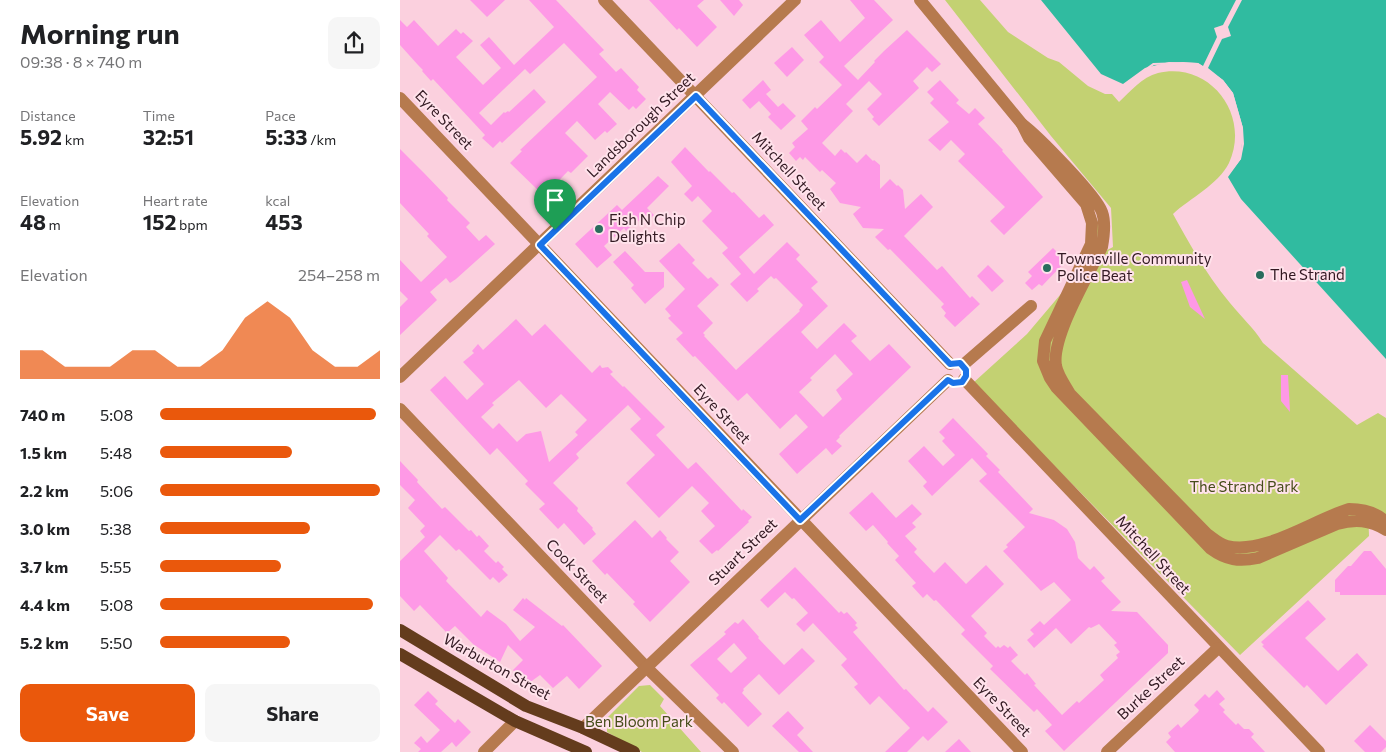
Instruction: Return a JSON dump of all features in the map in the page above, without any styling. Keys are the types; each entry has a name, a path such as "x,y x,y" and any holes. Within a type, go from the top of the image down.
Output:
{"main road":[{"name":"Warburton Street","path":"400,630 526,706 583,728 634,752"},
{"path":"400,654 515,721 586,752"}],"street":[{"name":"Mitchell Street","path":"604,0 956,365"},
{"name":"Landsborough Street","path":"400,377 795,0"},
{"path":"920,0 1022,124 1029,138 1086,204 1092,223 1091,244 1045,341 1044,361 1050,378 1056,387 1201,539 1226,558 1246,561 1258,558 1348,521 1368,522 1386,530"},
{"name":"Eyre Street","path":"400,98 1022,752"},
{"path":"1022,124 1034,133 1094,198 1103,215 1104,236 1102,247 1062,329 1056,350 1058,374 1070,394 1207,534 1225,546 1256,546 1349,508 1359,508 1370,512 1386,522"},
{"path":"956,365 966,370 964,379 956,384 948,380 945,374 956,365 1031,306"},
{"name":"Mitchell Street","path":"964,379 1319,752"},
{"name":"Stuart Street","path":"583,728 948,380"},
{"name":"Cook Street","path":"400,410 646,667 733,752"},
{"name":"Burke Street","path":"1107,752 1218,648"},
{"path":"484,752 515,721"}],"green space":[{"name":"The Strand Park","path":"945,0 980,0 1008,32 1048,58 1059,62 1088,86 1105,94 1112,94 1119,102 1132,89 1152,75 1177,71 1194,75 1209,84 1221,95 1230,110 1234,127 1234,145 1229,163 1218,178 1173,214 1214,282 1263,343 1357,425 1378,413 1386,418 1386,515 1368,508 1369,536 1240,655 973,383 1027,334 1082,269 1095,214 1099,227 1094,257 1113,247 1111,208 1051,136"},
{"name":"Ben Bloom Park","path":"650,685 664,699 660,706 701,752 642,752 607,732 607,718 639,686"}],"shaded area":[{"path":"1041,0 1386,0 1386,359 1241,199 1228,177 1241,159 1243,128 1233,93 1223,80 1198,63 1169,62 1145,68 1123,84 1101,74"}],"pier":[{"path":"1236,0 1242,0 1228,27 1231,36 1222,39 1208,68 1223,80 1233,93 1243,128 1244,144 1241,159 1226,178 1239,158 1242,144 1241,128 1231,95 1211,73 1197,66 1183,64 1154,65 1124,86 1121,86 1153,63 1183,62 1198,63 1203,66 1217,37 1214,28 1223,25"}],"building":[{"path":"470,0 505,0 487,17"},
{"path":"529,0 556,0 604,50 599,54 616,72 621,68 639,87 637,90 646,99 636,109 633,106 629,110 610,92 598,104 617,124 595,140 577,121 565,133 588,156 571,173 568,171 544,196 510,163 522,151 520,150 597,77 564,43 530,74 525,69 479,113 491,125 504,112 509,112 534,89 546,102 502,143 500,141 493,148 482,138 485,135 433,79 431,81 400,45 400,20 407,27 414,20 438,46 456,29 461,34 463,32 473,41 456,57 483,85 501,68 480,45 489,37 514,65 554,27"},
{"path":"649,0 704,0 697,6 717,27 697,47 679,28 677,30"},
{"path":"720,0 739,0 743,5 734,16"},
{"path":"850,0 874,0 893,20 844,66 858,80 874,61 907,30 941,64 932,72 927,67 913,81 919,88 879,126 872,119 874,117 867,109 882,94 869,81 846,104 853,111 822,143 835,156 841,149 857,163 866,154 874,160 880,165 880,189 890,179 898,185 903,190 905,209 921,194 933,207 904,236 937,270 942,266 970,298 972,296 980,304 955,327 944,316 946,313 941,307 944,304 890,249 888,250 875,237 884,229 863,228 853,214 861,207 840,203 830,189 836,183 822,170 820,172 805,157 803,160 800,157 796,161 789,153 795,147 792,143 808,129 801,121 815,107 817,109 842,85 819,62 824,57 804,35 821,20 840,42 865,18"},
{"path":"792,47 804,60 787,77 774,63"},
{"path":"763,80 771,90 766,94 778,107 783,103 796,116 781,130 768,117 771,114 759,101 750,109 742,100"},
{"path":"940,80 959,100 956,103 969,114 975,108 985,118 978,124 1043,197 1004,235 990,221 1005,207 958,161 965,154 951,140 940,151 928,140 949,122 930,103 934,99 927,92"},
{"path":"685,147 759,218 764,214 774,225 739,257 754,274 787,242 800,255 796,259 818,282 811,288 828,306 801,332 817,349 844,323 857,336 851,341 870,361 889,344 911,367 839,436 836,441 842,446 832,455 826,448 797,474 779,454 808,427 796,414 780,429 747,393 738,401 676,339 683,333 668,318 671,316 665,309 685,289 659,261 679,243 695,260 692,263 708,279 711,277 719,285 697,306 713,323 703,333 704,336 736,370 800,311 803,305 776,278 774,279 771,276 747,302 730,284 741,274 722,253 728,248 702,221 712,211 698,196 692,202 684,194 692,186 671,162","holes":["835,354 853,374 836,390 842,399 823,417 799,392 812,380 810,378"]},
{"path":"400,149 470,223 466,227 479,241 486,235 495,244 456,279 450,283 446,278 430,292 437,300 400,335 400,307 408,299 400,291 400,260 421,282 447,257 427,236 429,234 400,203"},
{"path":"658,176 669,186 647,208 654,215 642,226 638,220 626,231 624,228 604,246 612,255 597,268 575,244 617,205 622,210"},
{"path":"1053,248 1063,258 1060,260 1063,264 1042,286 1039,284 1032,290 1025,283 1032,276 1028,272"},
{"path":"625,251 645,272 664,272 664,287 645,304 631,288 634,285 613,262"},
{"path":"988,265 1004,281 992,292 977,276"},
{"path":"1187,280 1205,319 1190,307 1181,282"},
{"path":"516,319 532,336 545,324 592,373 600,365 602,368 608,367 613,372 610,374 665,427 656,435 688,469 696,462 742,511 743,509 752,517 749,522 718,551 712,554 699,541 715,526 701,511 709,503 692,486 659,518 626,483 655,455 630,429 641,419 628,405 576,454 579,458 553,483 578,508 577,511 593,528 596,534 584,545 564,523 558,529 539,509 545,504 525,484 528,481 497,448 490,455 430,390 445,376 467,400 484,384 463,362 474,353 472,351 478,344 483,350","holes":["519,380 546,408 561,394 587,420 575,432 578,435 549,462 541,431 526,434 517,442 499,423 493,429 481,417 494,405 492,403"]},
{"path":"1281,375 1288,375 1290,412 1281,401"},
{"path":"953,418 988,454 986,456 1000,470 998,472 1033,509 1029,513 1054,520 1067,529 1075,542 1078,558 1090,570 1094,566 1105,578 1101,581 1121,602 1111,611 1137,612 1168,645 1168,653 1064,751 1045,731 1052,725 1037,709 1034,712 990,669 993,666 961,634 965,630 936,600 934,601 927,594 923,598 912,586 916,583 895,560 899,556 873,525 866,531 849,513 872,492 896,518 912,504 922,514 912,523 916,527 905,536 917,549 914,552 934,573 945,562 966,584 986,565 1004,584 971,616 987,633 984,636 996,648 1004,645 1008,648 1010,646 1018,655 1011,661 1025,675 1027,673 1036,684 1034,685 1062,715 1077,701 1079,703 1104,680 1100,675 1118,658 1116,655 1120,652 1114,645 1117,643 1099,624 1091,628 1089,627 1071,644 1056,628 1034,648 1027,640 1034,634 1030,630 1040,621 1044,625 1071,600 1054,582 1041,591 1003,551 1008,547 1006,545 1025,527 979,481 987,474 972,458 932,496 923,486 927,482 908,461 924,446 943,466 955,455 942,441 945,438 939,432"},
{"path":"400,461 442,509 445,507 469,531 471,530 477,537 479,535 489,546 484,551 496,563 498,561 504,567 502,569 508,575 499,583 493,577 490,580 459,549 456,551 440,535 424,551 448,578 446,581 481,617 487,610 506,624 520,641 535,627 513,610 523,598 525,600 526,598 563,625 602,666 579,689 567,676 553,688 540,675 529,683 525,679 521,679 513,670 523,660 508,645 500,662 473,644 455,626 447,633 420,605 414,611 400,596 400,561 425,537 420,531 425,526 408,508 415,500 400,485"},
{"path":"635,520 652,538 660,530 679,552 670,561 690,582 650,622 633,604 635,602 607,573 605,575 592,561"},
{"path":"1364,551 1371,551 1386,569 1386,595 1340,595 1340,592 1335,592 1335,580"},
{"path":"795,567 839,613 841,611 844,614 847,612 857,623 855,625 858,628 853,632 904,690 906,689 928,712 933,707 948,722 928,741 923,736 907,752 885,752 910,728 879,696 870,705 854,687 858,684 841,665 847,659 813,623 804,632 796,624 808,613 794,598 792,599 785,592 768,608 760,600"},
{"path":"1308,600 1326,619 1305,638 1338,671 1357,653 1368,665 1326,705 1307,685 1304,688 1262,646 1264,645 1261,642"},
{"path":"743,619 784,665 802,648 815,661 779,695 759,674 743,689 742,693 762,714 748,727 724,702 722,704 716,698 719,695 690,665 726,634 724,632 735,622 738,624","holes":["734,643 747,658 731,673 717,659"]},
{"path":"1217,690 1225,699 1219,704 1225,710 1223,712 1236,725 1238,723 1244,729 1249,729 1254,734 1251,737 1265,752 1175,752 1166,742 1171,737 1168,733 1178,724 1181,728 1198,712 1199,710 1194,705 1205,694 1209,698"},
{"path":"428,691 438,701 435,704 455,723 458,719 471,732 456,747 452,742 441,752 418,752 421,749 414,743 421,736 427,743 440,730 414,705"},
{"path":"788,711 804,728 797,735 813,752 799,752 772,726"},
{"path":"1370,725 1386,741 1386,747 1381,752 1365,752 1354,741"},
{"path":"959,739 971,752 945,752"}],"place":[{"name":"Fish N Chip Delights","path":"599,229"},
{"name":"Townsville Community Police Beat","path":"1047,268"},
{"name":"The Strand","path":"1260,275"}],"route":[{"path":"696,96 950,364 956,362 965,367 966,376 962,382 956,384 948,380 800,520 540,245 555,230 696,96"}]}
